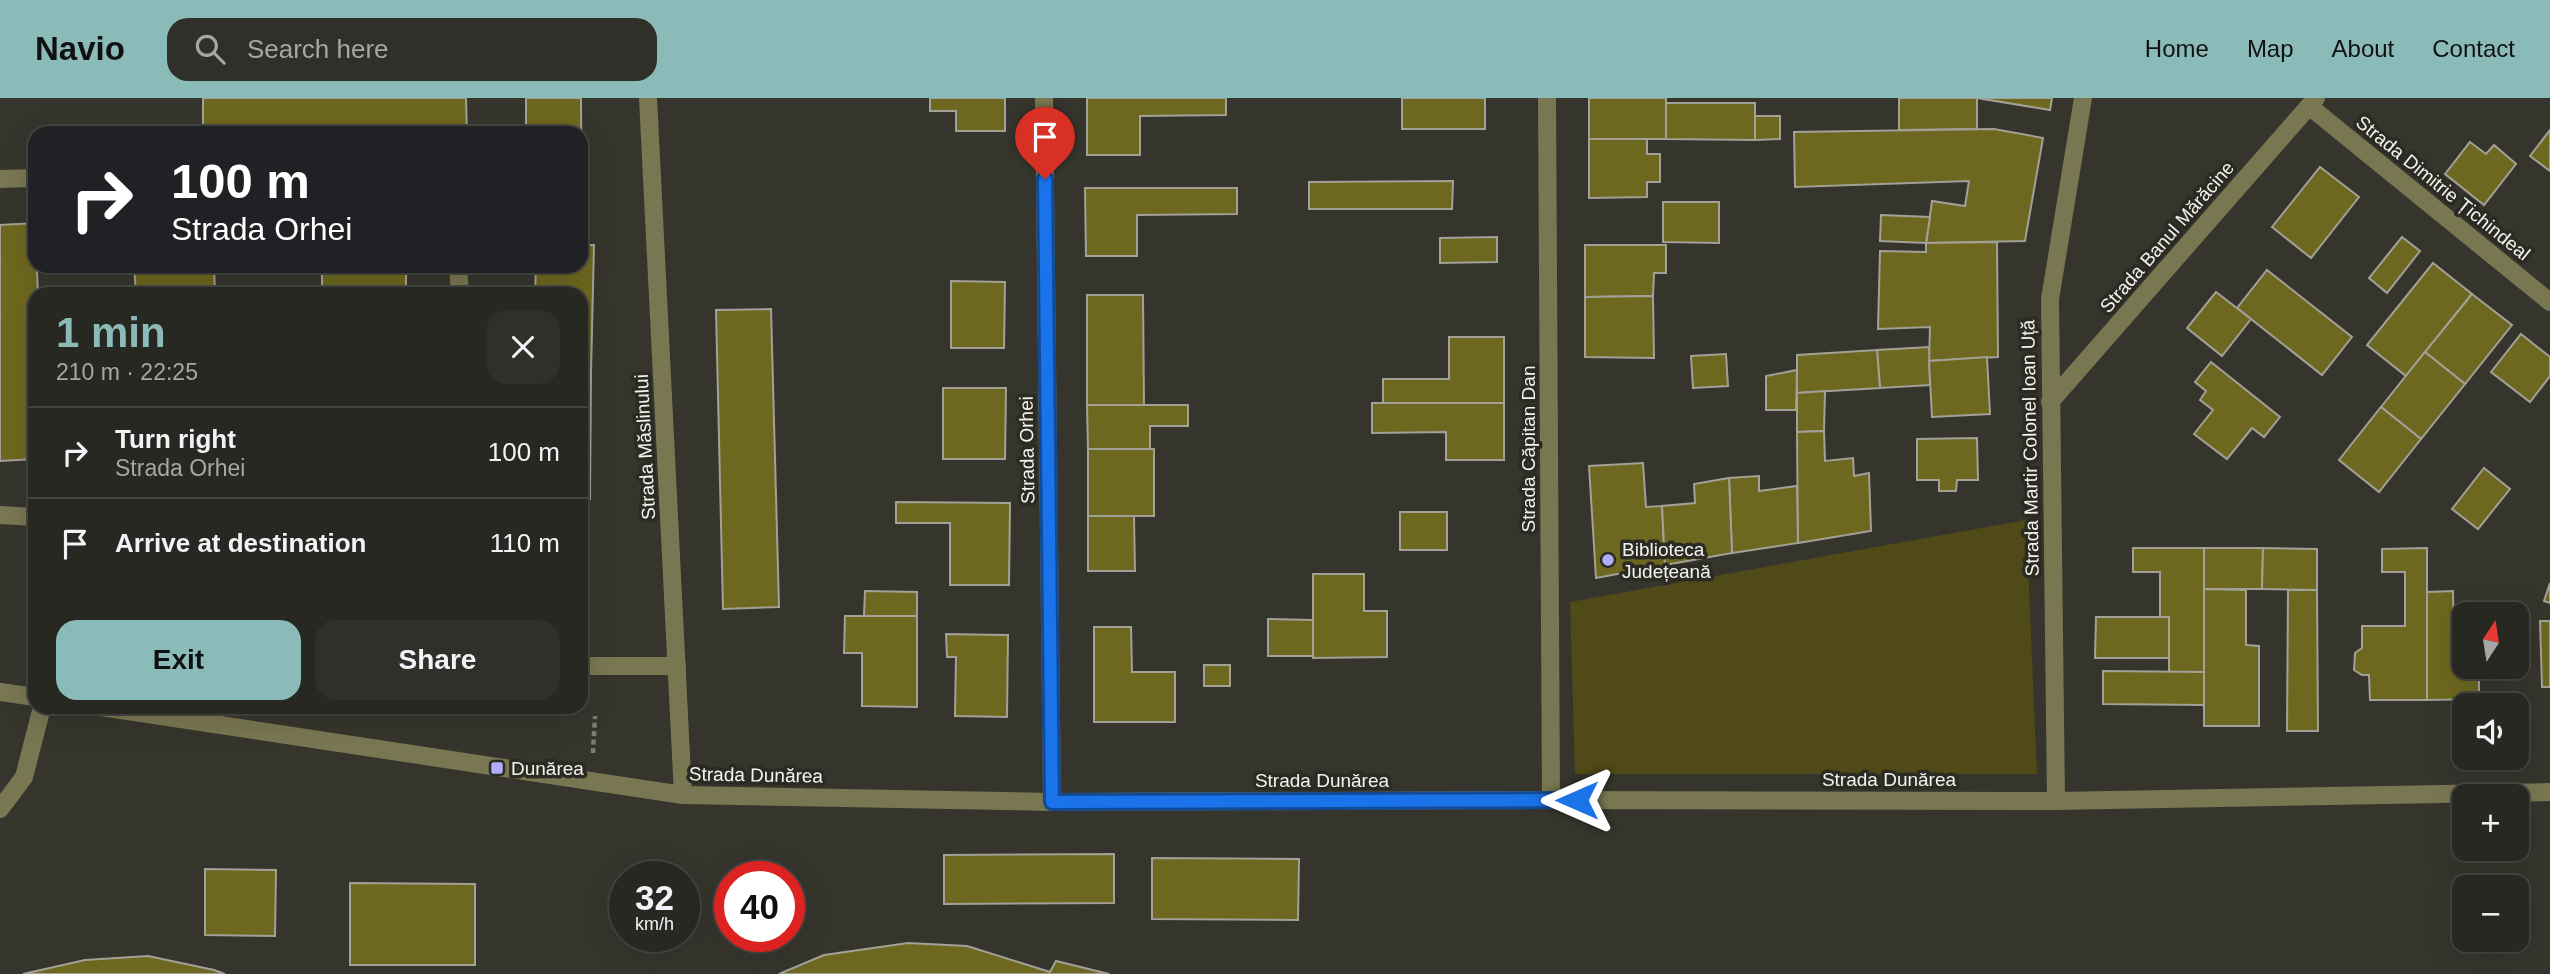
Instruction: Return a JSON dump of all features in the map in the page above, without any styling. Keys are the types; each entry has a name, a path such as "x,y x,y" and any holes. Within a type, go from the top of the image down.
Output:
{"street":[{"name":"Strada Măslinului","path":"648,98 683,795"},
{"name":"Strada Orhei","path":"1044,98 1052,802"},
{"name":"Strada Căpitan Dan","path":"1547,98 1551,800"},
{"name":"Strada Martir Colonel Ioan Uță","path":"2056,801 2050,299 2083,98"},
{"name":"Strada Banul Mărăcine","path":"2050,402 2313,102"},
{"name":"Strada Dimitrie Țichindeal","path":"2313,102 2550,302"},
{"path":"0,179 28,178"},
{"path":"0,514 28,516"},
{"path":"588,666 677,666"},
{"path":"0,692 28,696"},
{"path":"0,809 24,776 41,714"},
{"name":"Strada Dunărea","path":"147,714 683,795 1052,802 2056,801 2550,792"}],"path":[{"path":"592,782 595,716"}],"shaded area":[{"path":"2026,520 2037,774 1575,774 1570,602"}],"building":[{"path":"203,98 466,98 467,126 203,126"},
{"path":"526,98 581,98 581,126 526,126"},
{"path":"930,98 1005,98 1005,131 956,131 956,111 930,111"},
{"path":"1087,98 1226,98 1226,115 1140,116 1140,155 1087,155"},
{"path":"1402,98 1485,98 1485,129 1402,129"},
{"path":"1589,98 1666,98 1666,139 1589,139"},
{"path":"1899,98 1977,98 1977,129 1899,130"},
{"path":"1977,98 2052,98 2050,110"},
{"path":"1666,103 1755,103 1755,140 1666,139"},
{"path":"1755,116 1780,116 1780,139 1755,140"},
{"path":"1994,129 2043,138 2025,241 1926,243 1932,201 1965,206 1969,181 1795,187 1794,132"},
{"path":"2550,130 2550,171 2530,156"},
{"path":"1589,139 1647,139 1647,154 1660,154 1660,182 1647,182 1647,197 1589,198"},
{"path":"2470,142 2486,154 2494,145 2516,164 2484,205 2445,174"},
{"path":"2320,167 2359,197 2311,258 2272,227"},
{"path":"1453,181 1452,209 1309,209 1309,182"},
{"path":"1085,188 1237,188 1237,214 1137,215 1137,256 1086,256"},
{"path":"1663,202 1719,202 1719,243 1663,242"},
{"path":"1881,215 1930,217 1926,243 1880,241"},
{"path":"28,223 28,273 37,273 38,287 28,287 28,459 0,461 0,225"},
{"path":"1497,237 1497,262 1440,263 1440,238"},
{"path":"2402,237 2420,251 2387,293 2369,278"},
{"path":"1997,242 1998,357 1929,361 1930,327 1878,329 1880,251 1926,252 1926,243"},
{"path":"588,245 594,245 591,373 588,373 588,287 535,287 536,273 588,273"},
{"path":"1585,245 1666,245 1666,273 1654,273 1653,296 1585,297"},
{"path":"2433,263 2472,294 2406,376 2367,345"},
{"path":"2267,270 2352,337 2322,375 2237,308"},
{"path":"134,273 214,273 215,287 136,287"},
{"path":"322,273 406,273 406,287 322,287"},
{"path":"951,281 1005,282 1004,348 951,348"},
{"path":"2216,292 2251,319 2222,356 2187,328"},
{"path":"2472,294 2512,325 2465,384 2425,352"},
{"path":"1087,295 1143,295 1144,406 1087,405"},
{"path":"1653,296 1654,358 1585,357 1585,297"},
{"path":"771,309 779,607 723,609 716,310"},
{"path":"2521,334 2550,357 2550,376 2530,402 2491,372"},
{"path":"1449,337 1504,337 1504,403 1383,403 1383,379 1449,379"},
{"path":"1929,347 1930,385 1880,388 1877,350"},
{"path":"1877,350 1880,388 1797,393 1797,355"},
{"path":"2425,352 2465,384 2421,439 2381,407"},
{"path":"1726,354 1728,386 1693,388 1691,356"},
{"path":"1987,357 1990,414 1932,417 1929,361"},
{"path":"2211,362 2280,417 2264,437 2252,428 2227,459 2194,434 2213,410 2200,400 2206,391 2195,382"},
{"path":"1797,370 1796,410 1766,410 1766,376"},
{"path":"588,373 591,373 588,499"},
{"path":"943,388 1006,388 1005,459 943,459"},
{"path":"1825,391 1824,431 1797,432 1797,393"},
{"path":"1372,403 1504,403 1504,460 1446,460 1446,432 1372,433"},
{"path":"1087,405 1188,405 1188,426 1150,426 1150,449 1088,449"},
{"path":"2381,407 2421,439 2379,492 2339,460"},
{"path":"1824,431 1825,461 1853,458 1854,476 1869,473 1871,531 1798,543 1797,432"},
{"path":"1977,438 1978,480 1957,480 1956,491 1939,491 1939,480 1917,480 1917,439"},
{"path":"1088,449 1154,449 1154,516 1088,516"},
{"path":"1643,463 1646,507 1662,506 1665,565 1596,578 1589,466"},
{"path":"2484,468 2510,489 2478,529 2452,509"},
{"path":"1759,476 1759,491 1797,486 1798,543 1732,553 1729,478"},
{"path":"1729,478 1732,553 1665,565 1662,506 1695,503 1694,484"},
{"path":"896,502 1010,503 1009,585 950,585 950,523 896,523"},
{"path":"1400,512 1447,512 1447,550 1400,550"},
{"path":"1088,516 1134,516 1135,571 1088,571"},
{"path":"2133,548 2204,548 2204,672 2169,672 2169,617 2160,617 2160,572 2133,572"},
{"path":"2204,548 2263,548 2262,589 2204,589"},
{"path":"2263,548 2317,549 2317,590 2262,589"},
{"path":"2427,548 2427,700 2370,700 2369,675 2362,675 2354,670 2355,653 2362,648 2362,626 2405,626 2405,572 2382,572 2382,549"},
{"path":"1313,574 1364,574 1364,611 1387,611 1387,657 1313,658"},
{"path":"2550,583 2550,603 2544,601"},
{"path":"2204,589 2246,590 2246,645 2259,646 2259,726 2204,726"},
{"path":"2288,590 2317,590 2318,731 2287,731"},
{"path":"865,591 917,592 917,616 864,616"},
{"path":"2453,591 2452,679 2479,679 2479,693 2452,693 2452,700 2427,700 2427,592"},
{"path":"845,616 917,616 917,707 862,706 862,653 844,653"},
{"path":"2096,617 2169,617 2169,658 2095,658"},
{"path":"1268,619 1313,620 1313,656 1268,656"},
{"path":"2540,621 2550,621 2550,687 2542,687"},
{"path":"1094,627 1131,627 1132,672 1175,672 1175,722 1094,722"},
{"path":"946,634 1008,635 1007,717 955,716 956,657 947,657"},
{"path":"1204,665 1230,665 1230,686 1204,686"},
{"path":"2103,671 2204,672 2204,705 2103,704"},
{"path":"1114,854 1114,903 944,904 944,855"},
{"path":"1152,858 1299,859 1298,920 1152,919"},
{"path":"205,869 276,870 275,936 205,935"},
{"path":"350,883 475,884 475,965 350,965"},
{"path":"908,943 967,946 1050,972 1056,961 1109,974 779,974 824,955"},
{"path":"148,956 225,974 23,974 85,960"}],"place":[{"name":"Biblioteca Județeană","path":"1608,560"},
{"name":"Dunărea","path":"497,768"}],"route":[{"path":"1045,179 1052,802 1577,800"}]}
